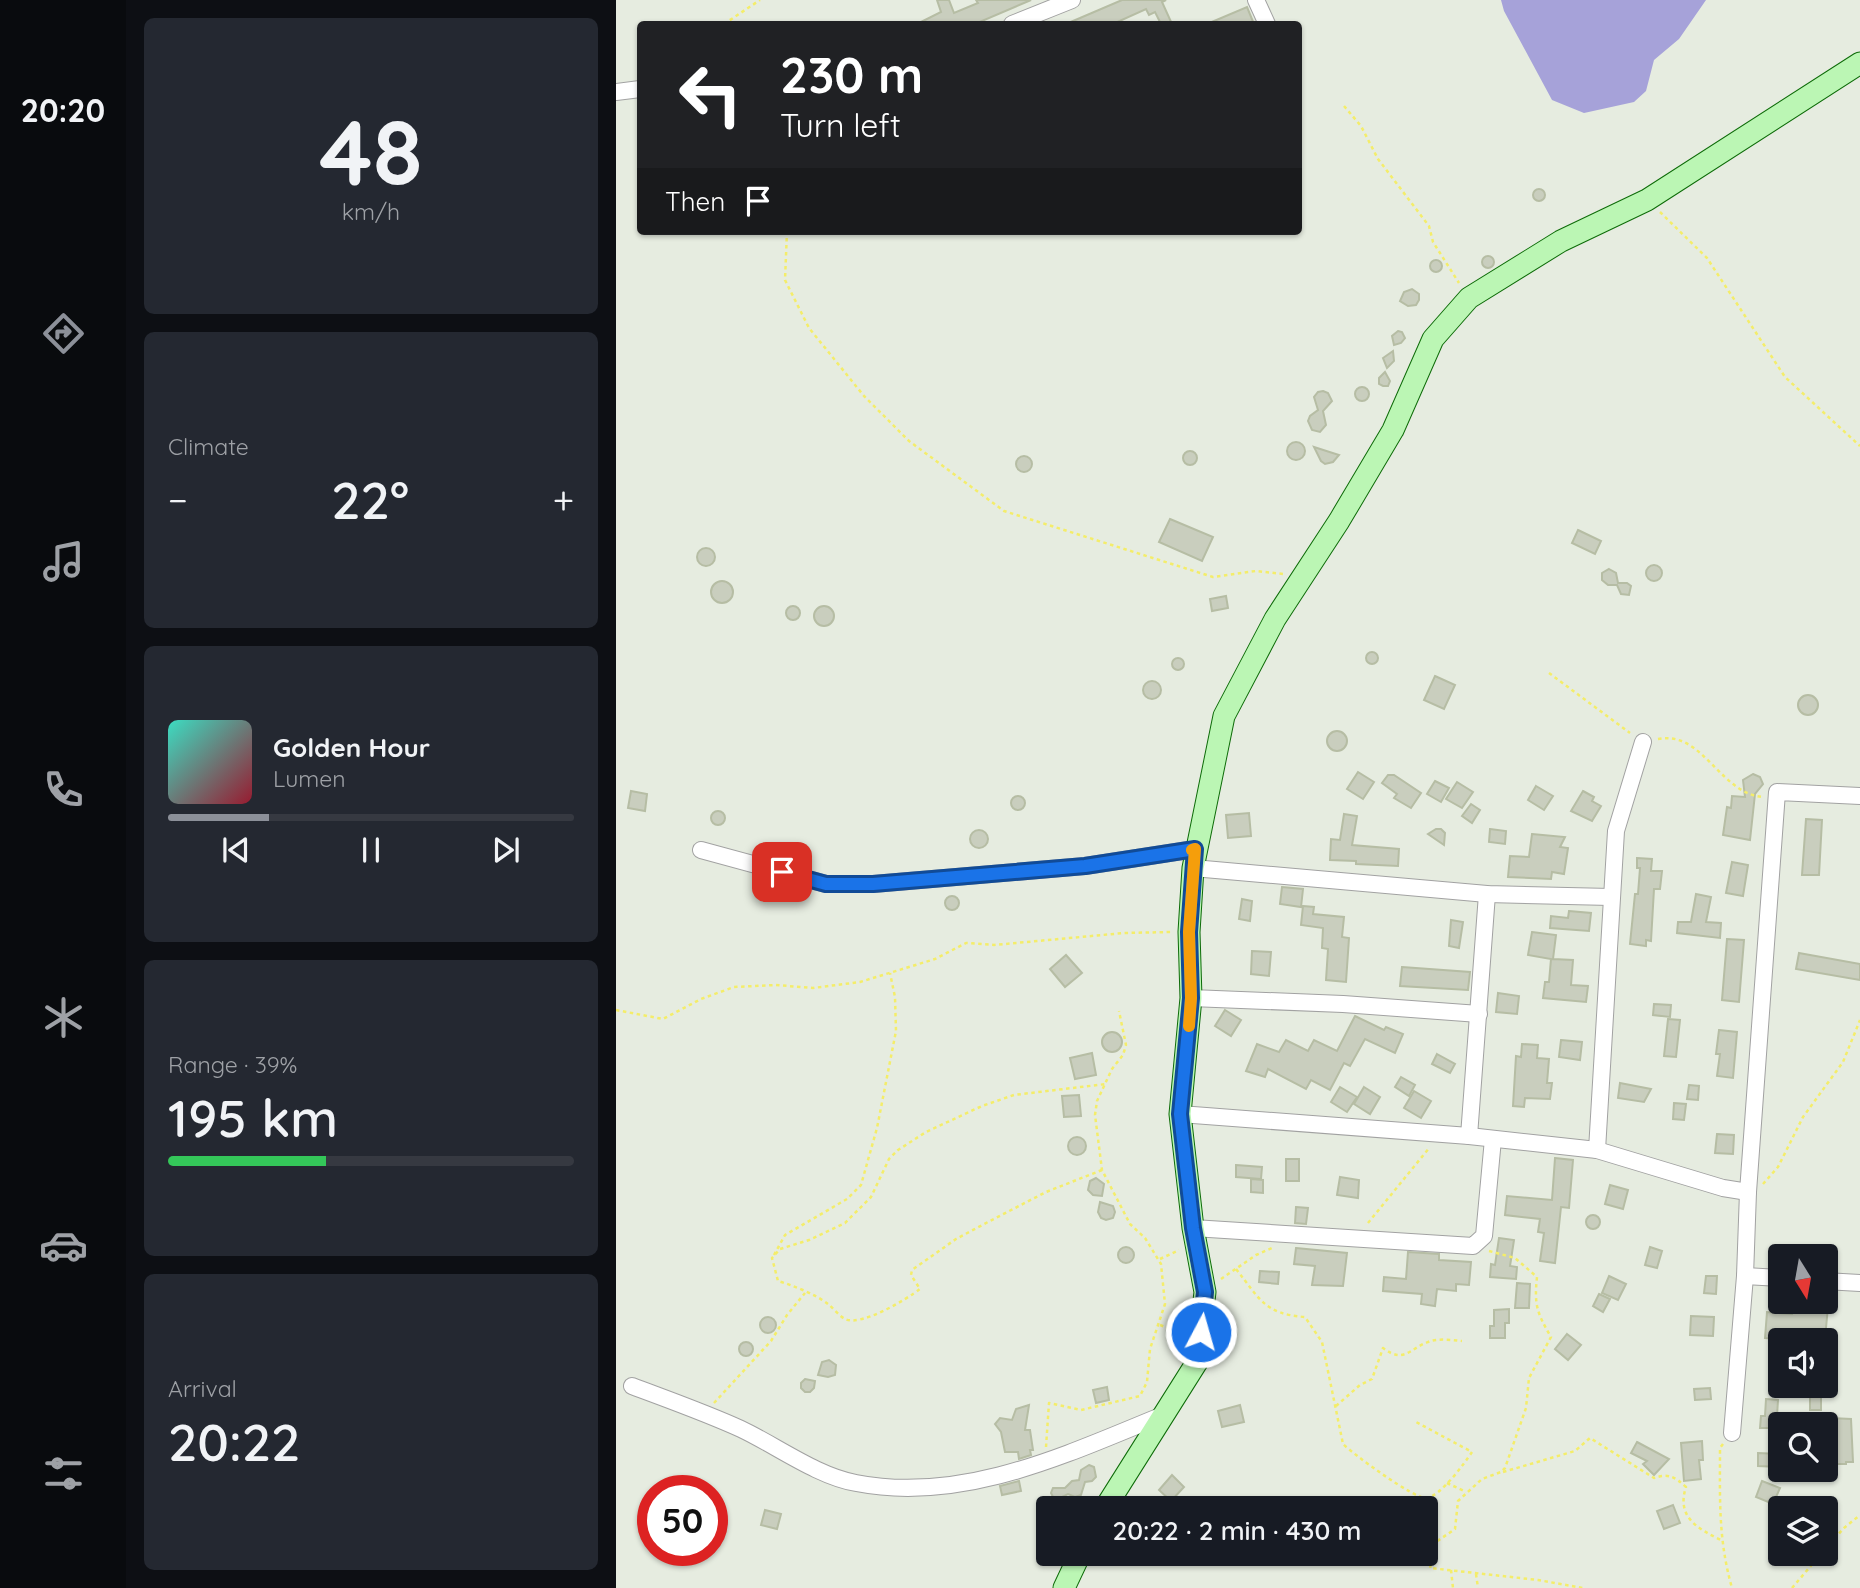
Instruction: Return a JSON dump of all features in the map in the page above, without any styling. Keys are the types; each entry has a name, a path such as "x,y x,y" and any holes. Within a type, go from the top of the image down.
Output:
{"main road":[{"path":"1112,1496 1197,1362 1205,1292 1195,1238 1180,1114 1191,998 1189,932 1194,858 1224,716 1275,619 1339,521 1393,430 1433,339 1469,298 1561,242 1647,200 1860,63"},
{"path":"1064,1588 1074,1566"}],"street":[{"path":"1020,21 1072,0"},
{"path":"1255,0 1265,21"},
{"path":"616,92 637,89"},
{"path":"1597,1150 1616,831 1643,742"},
{"path":"1732,1433 1777,792 1860,796"},
{"path":"701,850 826,884 873,884 1194,858 1487,894 1611,897"},
{"path":"1469,1136 1487,894"},
{"path":"1191,998 1343,1004 1479,1014"},
{"path":"1180,1114 1469,1136 1597,1150 1723,1188 1748,1192"},
{"path":"1195,1238 1473,1246 1484,1236 1493,1139"},
{"path":"1745,1276 1768,1277"},
{"path":"1838,1282 1860,1283"},
{"path":"632,1386 741,1429 830,1474 855,1483 929,1488 958,1485 1046,1461 1163,1415"}],"path":[{"path":"728,21 760,0"},
{"path":"1344,106 1361,126 1378,159 1429,226 1433,242 1469,298"},
{"path":"1647,200 1707,258 1785,377 1860,446"},
{"path":"787,235 785,280 809,328 864,396 909,441 1004,511 1213,577 1256,571 1303,575"},
{"path":"1549,673 1643,742 1677,738 1688,743 1750,796 1777,798"},
{"path":"616,1010 663,1019 701,999 734,987 776,985 814,988 860,982 935,959 966,943 994,944 1124,933 1189,932"},
{"path":"890,973 895,997 896,1031 877,1128 861,1185 847,1199 785,1235 772,1258 778,1282 826,1301 845,1319 853,1320 875,1314 920,1289 911,1275 912,1270 956,1239 1046,1192 1102,1170"},
{"path":"1046,1461 1049,1403 1081,1410 1140,1396 1147,1382 1150,1349 1165,1304 1164,1280 1158,1260 1145,1238 1130,1224 1102,1170 1095,1115 1097,1101 1126,1045 1119,1011"},
{"path":"1748,1192 1761,1187 1778,1167 1803,1117 1843,1062 1860,1020"},
{"path":"772,1258 780,1249 809,1240 845,1223 871,1198 889,1159 926,1132 982,1106 1014,1095 1106,1084"},
{"path":"1158,1260 1195,1238"},
{"path":"1473,1246 1516,1258 1537,1277 1535,1300 1540,1318 1551,1337 1529,1378 1526,1408 1501,1472"},
{"path":"1236,1269 1266,1307 1285,1316 1305,1317 1322,1342 1343,1444 1418,1496 1425,1498 1439,1493 1472,1452 1416,1422"},
{"path":"704,1414 771,1341 805,1293"},
{"path":"1159,1324 1200,1339"},
{"path":"1336,1406 1360,1385 1372,1379 1383,1348 1392,1355 1404,1355 1429,1342 1462,1342"},
{"path":"1732,1433 1720,1448 1721,1540 1732,1588"},
{"path":"1583,1588 1430,1568 1436,1542 1455,1529 1458,1502 1482,1479 1575,1451 1590,1438 1654,1478 1665,1474 1676,1478 1686,1487 1683,1502 1692,1523 1699,1530 1721,1540"},
{"path":"1446,1483 1466,1492"},
{"path":"1838,1535 1860,1515"},
{"path":"1792,1588 1811,1566"},
{"path":"1451,1570 1453,1588"},
{"path":"1476,1574 1478,1588"}],"shaded area":[{"path":"1501,0 1706,0 1679,39 1654,60 1646,91 1634,102 1584,113 1552,100 1504,11"}],"building":[{"path":"937,0 949,0 954,13 978,3 976,0 1031,0 982,21 923,21 941,12"},
{"path":"1122,0 1166,0 1162,2 1171,21 1160,21 1155,12 1149,15 1146,9 1120,21 1073,21"},
{"path":"1247,7 1253,21 1214,21"},
{"path":"1534,190 1544,190 1544,200 1534,200"},
{"path":"1488,256 1494,262 1488,268 1482,262"},
{"path":"1436,260 1442,266 1436,272 1430,266"},
{"path":"1412,289 1419,294 1419,300 1416,305 1408,306 1400,301 1404,292"},
{"path":"1398,331 1402,332 1405,338 1394,345 1392,336"},
{"path":"1393,351 1394,361 1387,368 1383,358"},
{"path":"1385,372 1390,381 1388,386 1379,384 1379,378"},
{"path":"1359,387 1365,387 1369,394 1365,401 1359,401 1355,397 1355,391"},
{"path":"1323,391 1328,393 1332,401 1323,411 1326,425 1320,432 1312,430 1308,421 1318,410 1314,397"},
{"path":"1296,442 1302,445 1305,451 1302,457 1296,460 1290,457 1287,451 1290,445"},
{"path":"1314,447 1339,455 1333,462 1325,464"},
{"path":"1187,451 1193,451 1197,458 1193,465 1187,465 1183,461 1183,455"},
{"path":"1024,456 1032,464 1024,472 1016,464"},
{"path":"1170,519 1213,537 1202,561 1159,542"},
{"path":"1578,530 1601,541 1595,554 1572,543"},
{"path":"706,548 712,551 715,557 712,563 706,566 700,563 697,557 700,551"},
{"path":"1654,565 1662,573 1654,581 1646,573"},
{"path":"1609,569 1616,573 1618,583 1631,586 1629,595 1621,594 1617,585 1608,585 1602,580 1602,573"},
{"path":"722,581 730,584 733,592 730,600 722,603 714,600 711,592 714,584"},
{"path":"1226,596 1228,608 1212,611 1210,599"},
{"path":"790,606 796,606 800,613 796,620 790,620 786,616 786,610"},
{"path":"824,606 831,609 834,616 831,623 824,626 817,623 814,616 817,609"},
{"path":"1372,652 1378,658 1372,664 1366,658"},
{"path":"1178,658 1184,664 1178,670 1172,664"},
{"path":"1435,676 1455,685 1444,709 1424,700"},
{"path":"1148,681 1156,681 1161,690 1159,697 1148,699 1143,694 1143,686"},
{"path":"1808,695 1815,698 1818,705 1815,712 1808,715 1801,712 1798,705 1801,698"},
{"path":"1337,731 1344,734 1347,741 1344,748 1337,751 1330,748 1327,741 1330,734"},
{"path":"1358,772 1374,782 1363,799 1347,789"},
{"path":"1753,774 1760,777 1763,784 1755,794 1750,840 1723,835 1727,807 1731,808 1732,796 1745,797 1743,780"},
{"path":"1388,775 1394,775 1421,793 1411,808 1394,798 1397,794 1382,783"},
{"path":"1435,781 1449,788 1441,802 1427,794"},
{"path":"1457,782 1473,792 1462,808 1446,799"},
{"path":"1536,786 1553,796 1544,810 1528,800"},
{"path":"631,791 647,794 645,811 628,808"},
{"path":"1583,791 1594,797 1592,801 1601,806 1592,821 1571,811"},
{"path":"1015,796 1021,796 1025,803 1021,810 1015,810 1011,806 1011,800"},
{"path":"1471,804 1480,810 1472,823 1462,816"},
{"path":"715,811 721,811 725,818 721,825 715,825 711,821 711,815"},
{"path":"1249,813 1251,836 1228,838 1226,815"},
{"path":"1344,814 1357,816 1352,845 1399,849 1398,866 1330,860 1331,839 1340,840"},
{"path":"1806,819 1822,820 1819,875 1802,875"},
{"path":"1436,829 1445,833 1444,845 1428,834"},
{"path":"1490,829 1506,831 1505,844 1489,842"},
{"path":"975,830 983,830 988,839 986,846 975,848 970,843 970,835"},
{"path":"1532,834 1565,837 1560,847 1568,848 1564,874 1552,872 1551,879 1508,877 1510,856 1529,857"},
{"path":"1637,858 1652,859 1651,871 1662,871 1660,889 1654,889 1651,941 1646,940 1646,946 1630,944 1635,894 1638,894 1640,868 1637,868"},
{"path":"1732,862 1748,865 1743,896 1726,893"},
{"path":"1282,887 1303,889 1301,907 1280,904"},
{"path":"1696,894 1711,897 1706,922 1721,923 1720,938 1677,933 1678,922 1691,922"},
{"path":"949,896 955,896 959,903 955,910 949,910 945,906 945,900"},
{"path":"1242,899 1252,901 1250,921 1239,919"},
{"path":"1303,906 1314,907 1313,914 1344,917 1342,937 1349,938 1346,982 1326,980 1328,949 1322,948 1323,928 1301,925"},
{"path":"1569,911 1591,913 1589,931 1550,928 1551,916 1568,918"},
{"path":"1451,920 1463,922 1459,948 1449,946"},
{"path":"1532,932 1556,935 1553,959 1573,960 1571,985 1588,986 1586,1002 1543,998 1545,982 1549,982 1551,959 1528,955"},
{"path":"1727,939 1744,940 1739,1002 1722,1000"},
{"path":"1252,951 1271,952 1269,976 1251,974"},
{"path":"1799,953 1860,964 1860,980 1796,969"},
{"path":"1066,955 1082,973 1065,987 1050,969"},
{"path":"1402,967 1470,972 1468,990 1400,986"},
{"path":"1498,993 1519,996 1517,1014 1496,1012"},
{"path":"1654,1004 1671,1005 1670,1017 1653,1015"},
{"path":"1225,1010 1241,1020 1231,1036 1215,1026"},
{"path":"1355,1016 1384,1030 1386,1027 1403,1034 1395,1053 1365,1039 1350,1066 1344,1063 1330,1090 1311,1080 1306,1089 1268,1069 1265,1077 1246,1071 1257,1044 1279,1052 1286,1040 1308,1051 1314,1040 1337,1051"},
{"path":"1668,1019 1680,1020 1676,1057 1664,1056"},
{"path":"1719,1030 1737,1032 1733,1078 1717,1076"},
{"path":"1112,1032 1119,1035 1122,1042 1119,1049 1112,1052 1105,1049 1102,1042 1105,1035"},
{"path":"1561,1040 1582,1042 1580,1060 1559,1057"},
{"path":"1522,1044 1538,1045 1537,1058 1549,1059 1547,1083 1552,1083 1550,1099 1525,1098 1524,1107 1513,1106 1516,1056 1521,1057"},
{"path":"1092,1053 1096,1075 1075,1079 1070,1058"},
{"path":"1437,1054 1455,1064 1450,1073 1432,1064"},
{"path":"1401,1077 1415,1085 1409,1096 1395,1087"},
{"path":"1620,1083 1651,1089 1644,1102 1618,1098"},
{"path":"1689,1085 1699,1086 1698,1100 1687,1099"},
{"path":"1340,1087 1357,1097 1347,1112 1331,1102"},
{"path":"1364,1087 1380,1097 1370,1114 1354,1104"},
{"path":"1414,1091 1431,1101 1421,1118 1404,1108"},
{"path":"1079,1095 1081,1116 1064,1117 1062,1096"},
{"path":"1674,1103 1686,1104 1684,1120 1673,1119"},
{"path":"1717,1134 1734,1135 1733,1154 1715,1153"},
{"path":"1077,1137 1083,1140 1086,1146 1083,1152 1077,1155 1071,1152 1068,1146 1071,1140"},
{"path":"1555,1158 1573,1160 1569,1208 1561,1207 1555,1263 1540,1261 1544,1233 1538,1232 1540,1219 1505,1215 1507,1196 1552,1200"},
{"path":"1286,1159 1299,1159 1299,1181 1286,1181"},
{"path":"1236,1165 1262,1167 1261,1179 1236,1177"},
{"path":"1340,1177 1359,1180 1358,1198 1337,1195"},
{"path":"1096,1178 1104,1184 1102,1196 1093,1195 1088,1190 1090,1181"},
{"path":"1251,1179 1263,1180 1263,1193 1251,1192"},
{"path":"1610,1185 1628,1190 1623,1209 1605,1204"},
{"path":"1100,1202 1113,1206 1113,1218 1101,1218 1098,1212"},
{"path":"1296,1207 1308,1208 1306,1224 1295,1223"},
{"path":"1590,1215 1596,1215 1600,1222 1596,1229 1590,1229 1586,1225 1586,1219"},
{"path":"1499,1238 1514,1240 1510,1266 1517,1267 1516,1279 1490,1277 1491,1264 1495,1265"},
{"path":"1123,1247 1129,1247 1134,1255 1132,1261 1123,1263 1118,1258 1118,1252"},
{"path":"1650,1247 1662,1251 1657,1268 1645,1265"},
{"path":"1296,1248 1347,1253 1343,1286 1312,1285 1315,1266 1294,1264"},
{"path":"1408,1252 1439,1254 1439,1260 1471,1262 1469,1285 1456,1284 1456,1291 1437,1289 1435,1306 1421,1304 1422,1294 1383,1291 1384,1277 1406,1279"},
{"path":"1260,1271 1279,1272 1278,1284 1259,1282"},
{"path":"1609,1276 1626,1284 1618,1300 1602,1293"},
{"path":"1706,1276 1717,1276 1716,1294 1704,1293"},
{"path":"1517,1283 1530,1284 1529,1308 1515,1308"},
{"path":"1599,1294 1610,1299 1603,1312 1593,1306"},
{"path":"1509,1309 1505,1338 1490,1338 1490,1326 1494,1326 1494,1310"},
{"path":"1767,1312 1827,1314 1826,1328 1768,1328 1768,1338 1765,1338"},
{"path":"1691,1316 1714,1317 1713,1336 1690,1335"},
{"path":"765,1317 771,1317 776,1325 774,1331 765,1333 760,1328 760,1322"},
{"path":"1567,1334 1581,1345 1568,1360 1555,1349"},
{"path":"743,1342 749,1342 753,1349 749,1356 743,1356 739,1352 739,1346"},
{"path":"829,1360 836,1365 835,1375 818,1375 822,1362"},
{"path":"805,1379 815,1381 810,1392 801,1388"},
{"path":"1107,1387 1109,1400 1096,1403 1093,1390"},
{"path":"1710,1388 1711,1399 1695,1400 1694,1389"},
{"path":"1810,1398 1821,1398 1821,1410 1810,1410"},
{"path":"1766,1399 1778,1400 1777,1412 1768,1412 1768,1428 1760,1428 1761,1416 1765,1416"},
{"path":"1029,1405 1025,1430 1030,1430 1033,1450 1030,1450 1031,1455 1019,1459 1018,1452 1005,1452 1001,1432 995,1424 1000,1418 1012,1420 1016,1409"},
{"path":"1240,1405 1244,1422 1222,1427 1218,1411"},
{"path":"1838,1418 1851,1419 1853,1462 1838,1464"},
{"path":"1702,1441 1703,1460 1699,1460 1701,1479 1684,1481 1681,1443"},
{"path":"1637,1442 1669,1459 1654,1475 1643,1464 1647,1461 1631,1453"},
{"path":"1758,1453 1768,1453 1768,1466 1758,1466"},
{"path":"1089,1465 1094,1467 1096,1477 1085,1482 1081,1495 1052,1496 1053,1488 1065,1488 1072,1481 1079,1480 1081,1470"},
{"path":"1172,1475 1184,1487 1176,1496 1166,1496 1159,1490"},
{"path":"1019,1481 1021,1491 1002,1495 1000,1486"},
{"path":"1762,1481 1780,1488 1776,1496 1768,1496 1768,1502 1756,1497"},
{"path":"1673,1505 1680,1523 1664,1529 1657,1511"},
{"path":"765,1510 781,1514 777,1529 761,1525"}],"slow traffic":[{"path":"1189,1026 1189,932 1195,849 1192,850"}],"route":[{"path":"782,872 826,884 873,884 1085,866 1195,849 1189,932 1191,998 1180,1114 1193,1228 1205,1292 1201,1332"}]}
